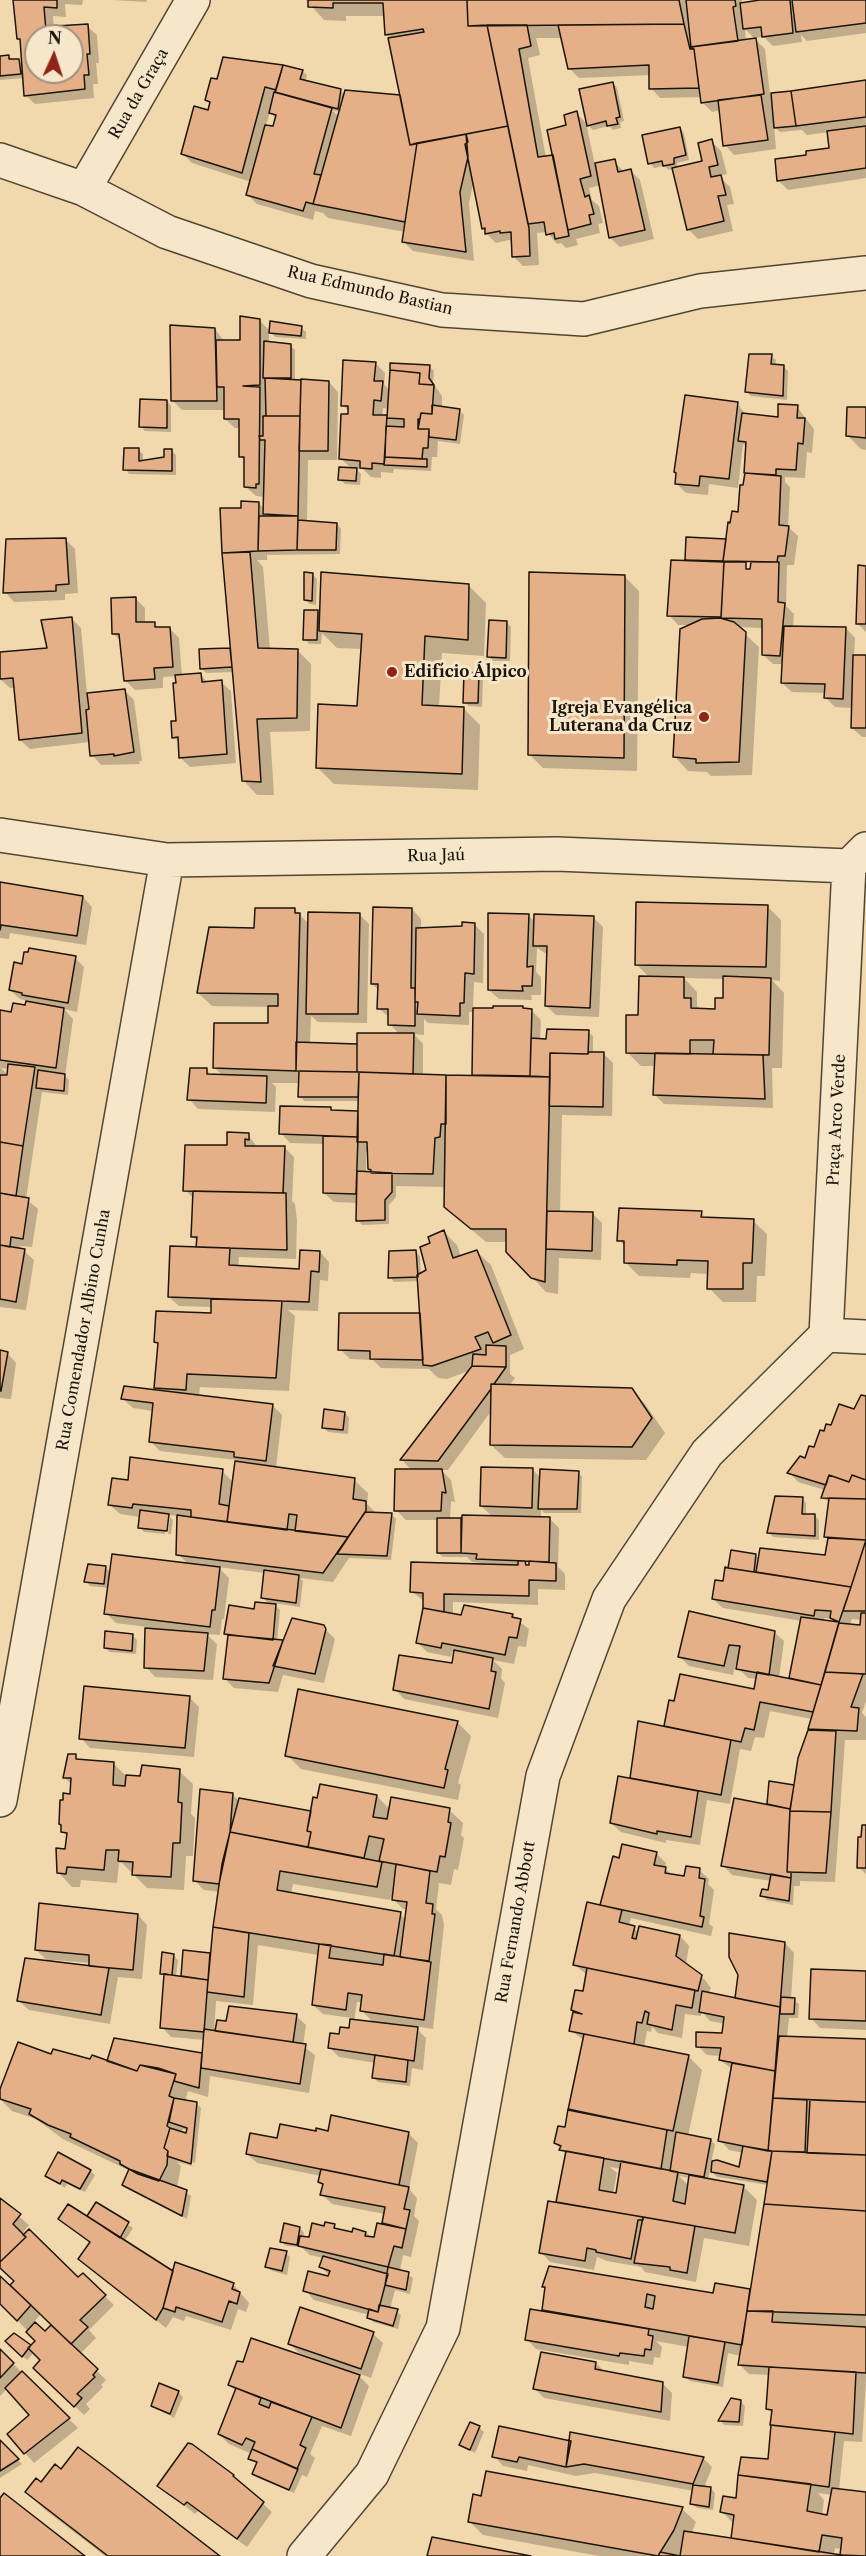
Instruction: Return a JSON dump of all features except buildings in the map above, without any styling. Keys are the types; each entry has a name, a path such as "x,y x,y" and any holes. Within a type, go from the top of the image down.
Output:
{"street":[{"name":"Rua da Graça","path":"84,189 193,0"},
{"name":"Rua Edmundo Bastian","path":"0,160 84,189 167,231 300,277 442,310 584,319 700,291 866,273"},
{"name":"Rua Jaú","path":"0,835 167,860 557,854 858,857"},
{"name":"Praça Arco Verde","path":"826,1335 858,857"},
{"name":"Rua Comendador Albino Cunha","path":"0,1800 167,860"},
{"path":"826,1335 866,1337"},
{"name":"Rua Fernando Abbott","path":"304,2556 372,2474 443,2328 543,1776 609,1599 707,1453 826,1335"}],"place":[{"name":"Edifício Álpico","path":"392,672"},
{"name":"Igreja Evangélica Luterana da Cruz","path":"704,717"}]}
